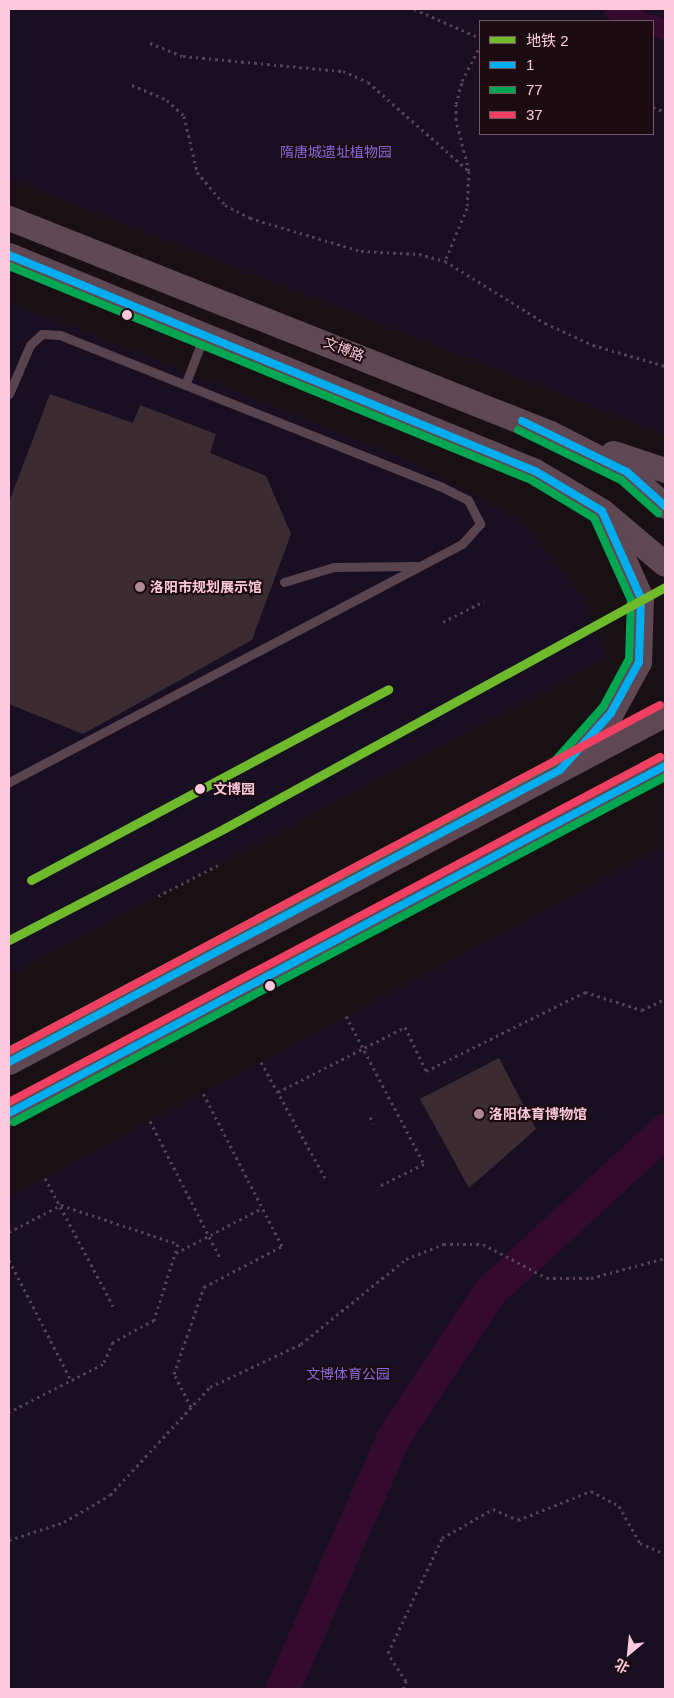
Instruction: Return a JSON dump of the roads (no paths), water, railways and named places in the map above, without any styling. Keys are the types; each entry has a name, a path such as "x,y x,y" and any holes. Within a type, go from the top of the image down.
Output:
{"main road":[{"name":"文博路","path":"9,218 550,433 627,472 665,506"},
{"path":"9,255 535,471 602,511 665,564"},
{"path":"550,433 665,470"},
{"path":"560,770 612,713 639,662 641,598 602,511"},
{"path":"9,1062 665,714"},
{"path":"9,1113 665,766"}],"lane":[{"path":"9,394 30,345 42,334 60,335 468,500 478,513 480,524 475,534 422,566 9,782"},
{"path":"185,385 204,334"},
{"path":"284,582 334,568 422,566"}],"waterway":[{"path":"613,9 640,20"},
{"path":"654,25 665,30"},
{"path":"283,1689 394,1437 490,1292 665,1131"}],"metro line":[{"name":"2","path":"9,940 225,828 665,587"},
{"name":"2","path":"31,880 388,689"}],"place":[{"name":"洛阳市规划展示馆","path":"140,587"},
{"name":"文博园","path":"200,789"},
{"name":"洛阳体育博物馆","path":"479,1114"}],"park label":[{"name":"隋唐城遗址植物园","path":"336,152"},
{"name":"文博体育公园","path":"348,1374"}]}
